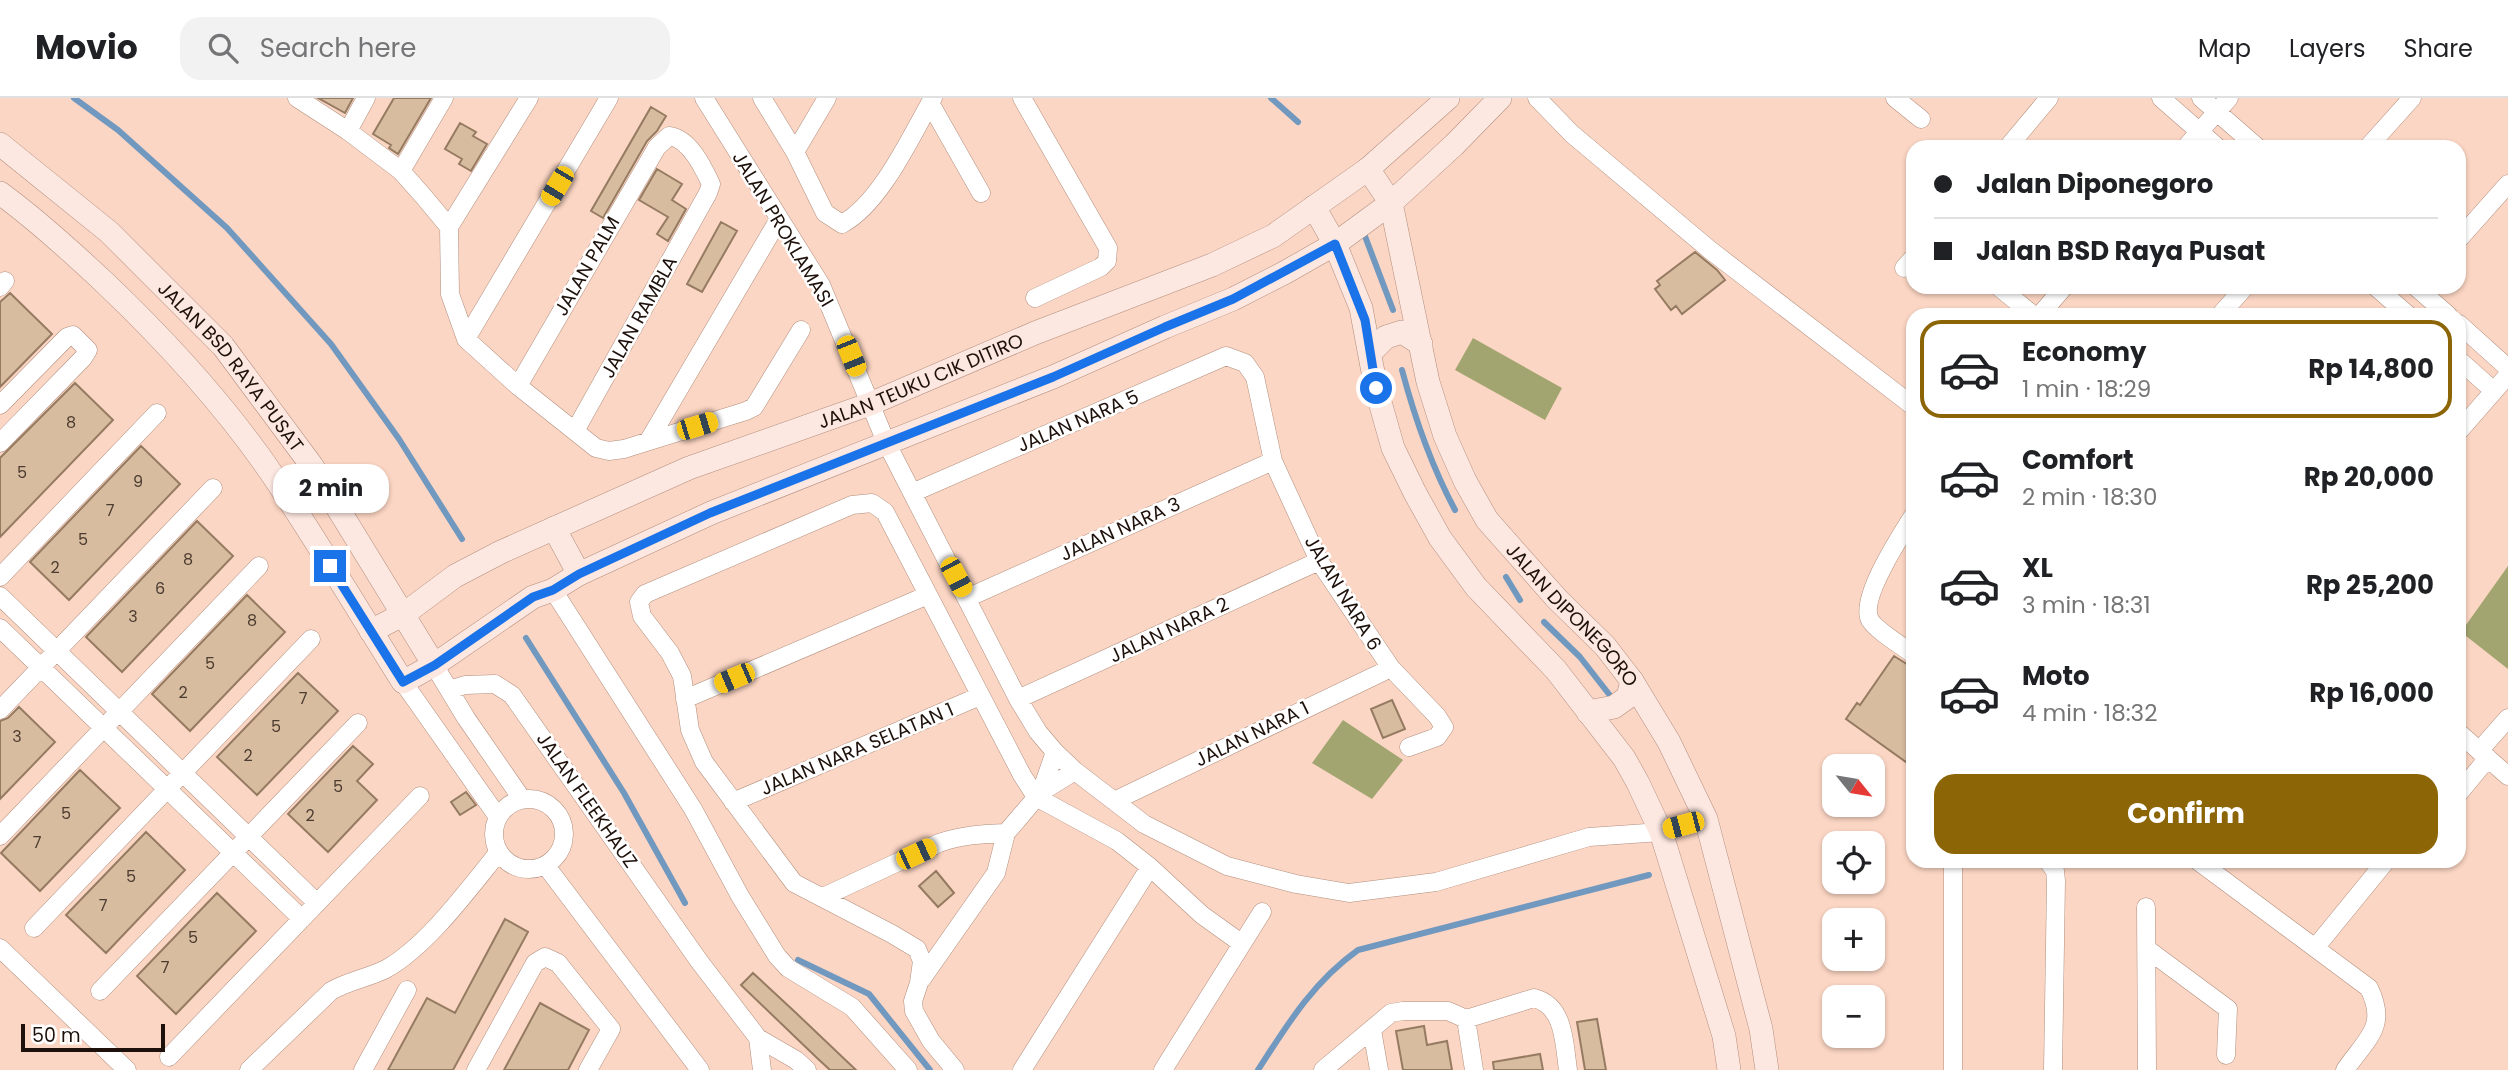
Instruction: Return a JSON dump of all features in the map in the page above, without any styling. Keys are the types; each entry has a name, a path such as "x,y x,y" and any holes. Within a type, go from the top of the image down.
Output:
{"main road":[{"name":"JALAN TEUKU CIK DITIRO","path":"371,631 404,614 455,576 688,468 870,404 1035,333 1212,265 1273,236 1368,169 1448,98"},
{"path":"403,682 435,665 533,597 553,590 579,574 710,513 1053,377 1233,299 1335,244 1391,203 1500,98"},
{"name":"JALAN BSD RAYA PUSAT","path":"0,144 108,232 223,346 312,466 435,665"},
{"name":"JALAN DIPONEGORO","path":"1368,169 1391,203 1428,382 1445,436 1465,481 1487,520 1557,599 1605,646 1632,681 1669,742 1706,819 1761,1029 1767,1070"},
{"name":"JALAN BSD RAYA PUSAT","path":"0,193 75,254 132,309 188,367 236,425 275,479 403,682"},
{"path":"1314,207 1335,244 1361,307 1376,388 1393,448 1440,538 1476,587 1556,670 1624,758 1661,832 1724,1036 1729,1070"},
{"path":"1370,353 1386,337 1402,332 1421,344"},
{"path":"554,528 579,574"},
{"path":"1588,712 1614,707 1628,697 1632,681"}],"street":[{"path":"297,98 348,131 401,171 449,227"},
{"path":"348,131 366,98"},
{"path":"401,171 444,98"},
{"path":"528,98 449,227 450,294 466,339 518,386 596,448 609,451 624,449 754,407 801,330"},
{"path":"466,339 609,98"},
{"name":"JALAN PROKLAMASI","path":"704,98 821,285 886,442 1018,699 1055,752 1074,771 1144,824 1227,866 1296,884 1349,893 1436,882 1589,837 1661,832 1706,819"},
{"path":"762,98 795,152 825,213 842,224 852,219 890,173 931,101"},
{"path":"795,152 827,98"},
{"path":"1022,98 1108,248 1107,261 1101,267 1035,298"},
{"path":"1537,98 1572,134 1710,250 1906,401"},
{"path":"1895,98 1921,120"},
{"path":"2013,140 2049,98"},
{"path":"2161,98 2209,140"},
{"path":"2201,98 2222,105 2251,140"},
{"path":"2374,140 2412,98"},
{"path":"931,101 981,193"},
{"path":"2192,140 2222,105"},
{"name":"JALAN RAMBLA","path":"575,431 711,184 685,143 677,137 669,136 657,147"},
{"name":"JALAN PALM","path":"518,386 657,147"},
{"path":"2466,231 2508,184"},
{"path":"649,440 779,219"},
{"path":"2008,294 2024,308"},
{"path":"2046,308 2058,294"},
{"path":"2226,308 2239,294"},
{"path":"2382,294 2395,308"},
{"path":"2424,294 2440,308"},
{"path":"2466,330 2508,368"},
{"path":"0,405 67,337 73,335 88,350 88,354 0,443"},
{"name":"JALAN NARA 5","path":"912,493 1226,356 1245,363"},
{"name":"JALAN NARA 6","path":"1245,363 1255,377 1273,461 1320,561 1391,668 1437,716 1444,727 1437,737 1409,747"},
{"path":"2466,366 2494,391"},
{"path":"2466,423 2508,375"},
{"path":"0,577 157,413"},
{"name":"JALAN NARA 3","path":"967,598 1273,461"},
{"path":"0,710 213,488"},
{"path":"955,1070 931,1041 914,1011 913,1001 922,961 917,949 794,883 704,762 690,730 682,676 670,653 642,616 639,602 645,594 852,505 872,503 885,512 1022,775 1039,794 1117,841 1150,866 1202,915 1241,943"},
{"path":"1906,528 1882,567 1868,614 1874,625 1906,649"},
{"name":"JALAN NARA 2","path":"1018,699 1320,561"},
{"path":"0,836 260,566"},
{"path":"553,590 693,808 776,956 788,968 852,1007 908,1070"},
{"path":"685,699 928,594"},
{"path":"0,596 317,903"},
{"path":"0,628 302,919"},
{"path":"34,928 311,639"},
{"path":"435,665 466,718 522,799"},
{"name":"JALAN NARA 1","path":"1114,801 1391,668"},
{"path":"403,682 498,817"},
{"name":"JALAN FLEEKHAUZ","path":"449,690 465,685 495,684 512,695 699,961 758,1038"},
{"name":"JALAN NARA SELATAN 1","path":"733,802 980,695"},
{"path":"441,736 466,718"},
{"path":"2466,782 2508,718"},
{"path":"100,992 358,723"},
{"path":"2466,739 2508,776"},
{"path":"1039,794 1055,752"},
{"path":"919,983 996,873 1006,833 1039,794 1074,771"},
{"path":"169,1057 420,796"},
{"path":"522,799 544,802 554,808 560,817 564,839 560,850 546,866 523,869 502,857 494,839 498,817 508,805 522,799"},
{"path":"823,897 939,843 967,835 1006,833"},
{"path":"250,1070 331,991 345,982 384,970 415,949 474,883 502,857"},
{"path":"546,866 700,1070"},
{"path":"1022,1070 1150,866"},
{"path":"1953,868 1953,1070"},
{"path":"2053,868 2056,881 2053,1070"},
{"path":"2207,868 2369,988 2377,1006 2377,1024 2345,1070"},
{"path":"2315,948 2380,868"},
{"path":"2146,907 2147,1070"},
{"path":"1163,1070 1262,912"},
{"path":"0,948 127,1070"},
{"path":"2147,949 2228,1009 2226,1055"},
{"path":"476,1070 535,963 545,957 558,963 611,1029 588,1070"},
{"path":"363,1070 407,990"},
{"path":"1323,1070 1391,1013 1403,1010 1448,1011 1466,1019 1534,998 1552,1005 1563,1036 1568,1070"},
{"path":"1466,1019 1474,1070"},
{"path":"1371,1030 1379,1070"},
{"path":"758,1038 762,1070"},
{"path":"758,1038 796,1060 807,1070"}],"green space":[{"path":"1473,338 1562,388 1545,420 1455,370"},
{"path":"2508,566 2508,669 2466,636 2466,625"},
{"path":"1343,720 1403,760 1372,799 1312,763"}],"building":[{"path":"318,98 353,98 345,113"},
{"path":"394,98 431,98 398,154 389,148 391,145 373,134"},
{"path":"651,107 666,116 647,141 603,218 591,211"},
{"path":"460,123 476,132 473,136 487,144 471,171 459,164 462,159 445,149"},
{"path":"657,169 682,184 672,200 686,209 668,241 657,234 668,217 639,200"},
{"path":"721,222 737,231 702,292 687,284"},
{"path":"1695,252 1725,280 1682,314 1676,306 1671,310 1655,289 1660,285 1657,281"},
{"path":"10,293 52,334 0,387 0,302"},
{"path":"75,383 113,420 0,537 0,458"},
{"path":"141,446 180,484 69,600 30,562"},
{"path":"197,521 233,556 122,672 86,637"},
{"path":"247,595 285,632 190,731 152,694"},
{"path":"1894,656 1906,664 1906,762 1846,719 1857,703 1860,705"},
{"path":"298,673 338,711 257,795 217,757"},
{"path":"1392,700 1405,729 1383,738 1371,709"},
{"path":"19,707 55,742 0,799 0,721 8,718"},
{"path":"353,746 373,764 357,781 377,800 328,852 288,814"},
{"path":"80,770 120,808 40,891 1,853"},
{"path":"466,792 476,805 460,815 451,802"},
{"path":"146,832 185,870 106,953 66,915"},
{"path":"936,871 954,893 938,907 919,886"},
{"path":"217,893 256,931 176,1014 137,976"},
{"path":"505,919 528,932 453,1070 388,1070 427,998 455,1013"},
{"path":"753,973 856,1070 830,1070 816,1057 741,985"},
{"path":"540,1003 589,1030 568,1070 504,1070"},
{"path":"1597,1019 1606,1070 1585,1070 1577,1022"},
{"path":"1424,1026 1427,1045 1447,1041 1452,1070 1403,1070 1396,1031"},
{"path":"1540,1054 1543,1070 1494,1070 1493,1062"}],"waterway":[{"path":"74,98 118,130 227,228 331,344 399,439 462,539"},
{"path":"1271,98 1298,122"},
{"path":"1363,231 1393,310"},
{"path":"1402,370 1424,441 1455,510"},
{"path":"1506,577 1520,600"},
{"path":"1544,622 1580,657 1612,698"},
{"path":"526,638 624,793 685,903"},
{"path":"1258,1070 1314,990 1358,950 1649,875"},
{"path":"798,960 869,994 930,1070"}],"route":[{"path":"330,566 403,682 435,665 533,597 553,590 579,574 710,513 1053,377 1233,299 1335,244 1365,320 1376,388"}]}
